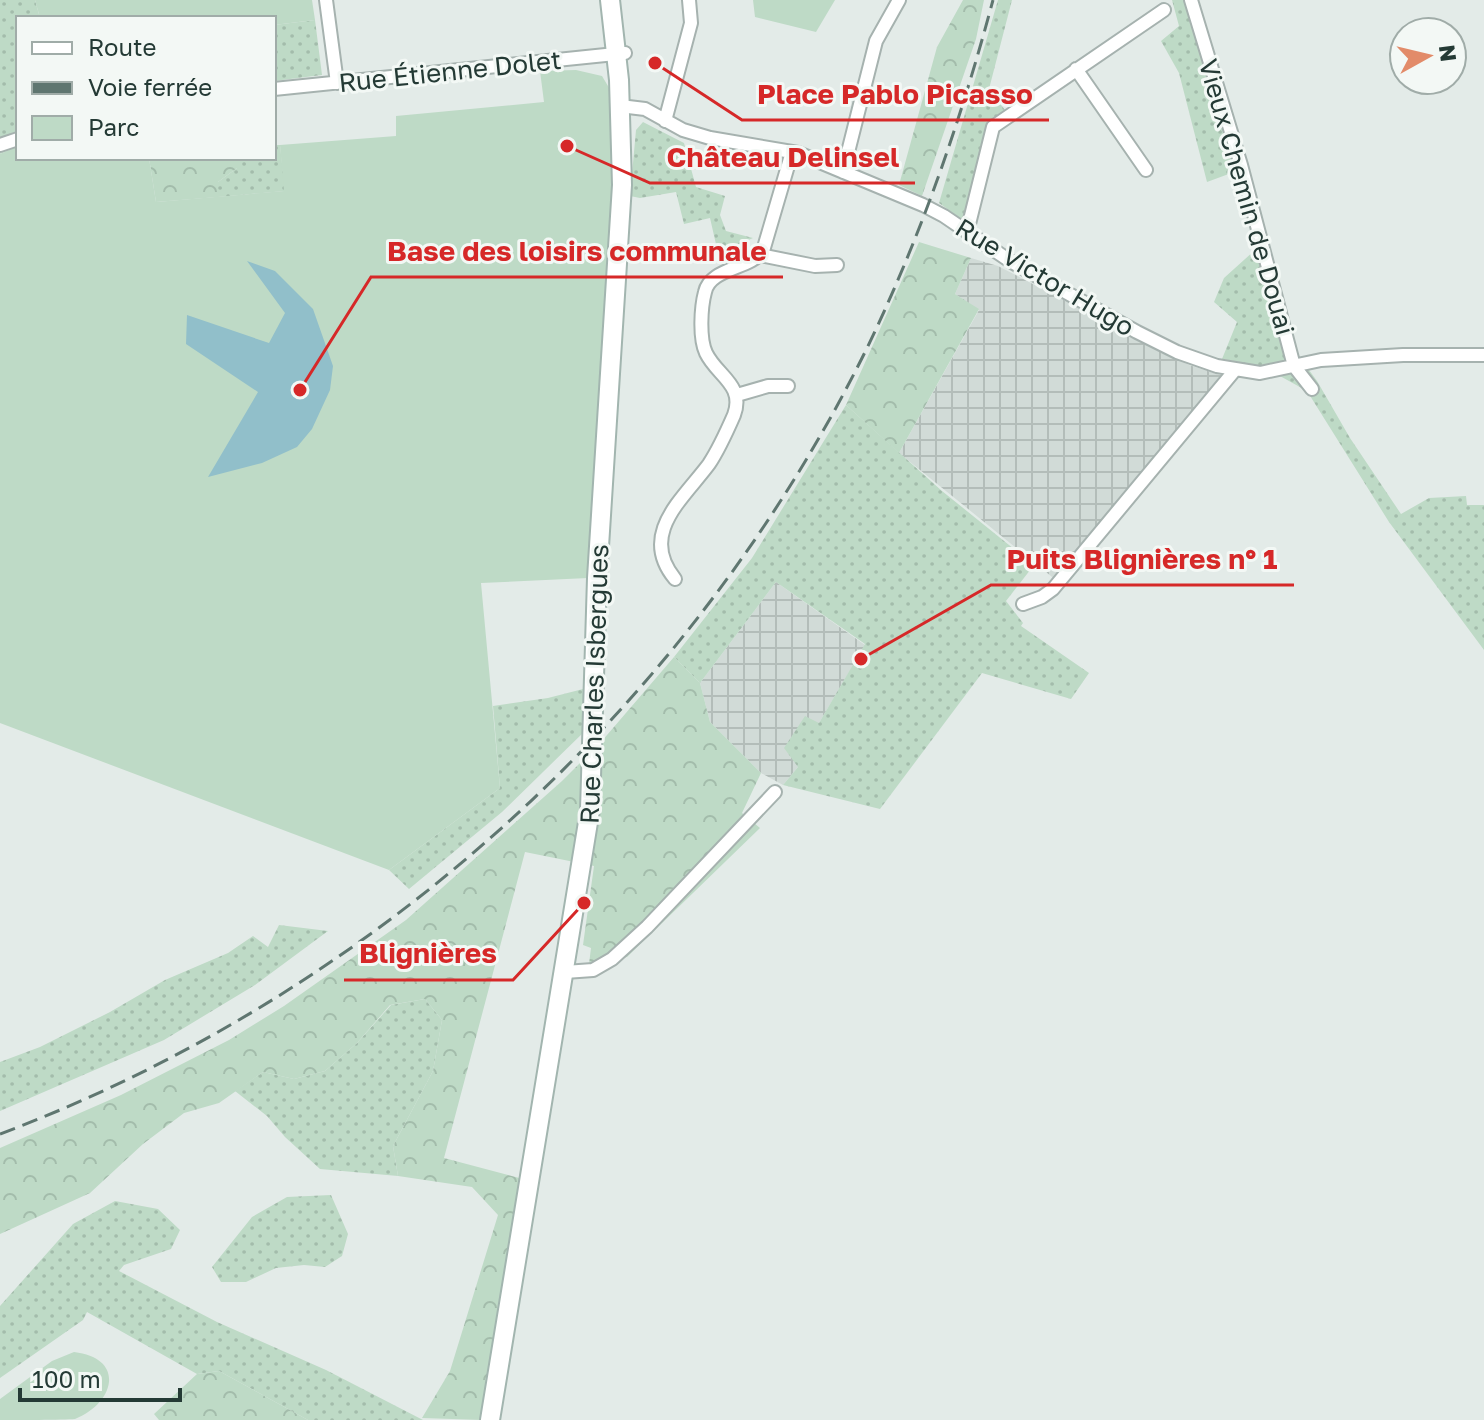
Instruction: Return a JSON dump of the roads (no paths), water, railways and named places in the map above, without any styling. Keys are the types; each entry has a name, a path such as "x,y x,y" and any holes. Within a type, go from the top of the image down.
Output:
{"main road":[{"name":"Rue Charles Isbergues","path":"610,0 621,53"},
{"name":"Rue Charles Isbergues","path":"490,1420 590,810 597,578 625,106 618,0"}],"street":[{"path":"326,0 337,83"},
{"path":"665,121 691,23 689,0"},
{"path":"843,172 876,41 899,0"},
{"name":"Vieux Chemin de Douai","path":"1191,0 1241,165 1294,366 1312,389"},
{"path":"967,232 993,127 1164,10"},
{"name":"Rue Étienne Dolet","path":"276,89 621,53"},
{"path":"1076,69 1146,170"},
{"name":"Rue Victor Hugo","path":"625,106 645,109 665,121 710,138 792,152 928,207 1010,261 1145,337 1194,358 1235,370 1260,373 1314,360 1484,355"},
{"path":"760,255 792,152"},
{"path":"675,579 661,558 664,525 715,454 734,416 737,395 704,347 705,294 711,281 760,255 815,266 837,265"},
{"path":"1023,604 1053,589 1235,370"},
{"path":"737,395 768,386 788,386"},
{"path":"565,972 593,970 612,959 647,927 775,792"}],"water":[{"path":"247,261 275,271 313,309 333,366 330,390 312,429 297,447 262,463 208,477 258,392 186,344 187,315 269,343 285,313"}],"railway":[{"path":"0,1134 137,1075 268,1002 392,918 507,823 614,717 710,602 795,479 867,348 905,263 938,177 993,0"}],"place":[{"name":"Place Pablo Picasso","path":"655,63"},
{"name":"Château Delinsel","path":"567,146"},
{"name":"Base des loisirs communale","path":"300,390"},
{"name":"Puits Blignières n° 1","path":"861,659"},
{"name":"Blignières","path":"584,903"}]}
